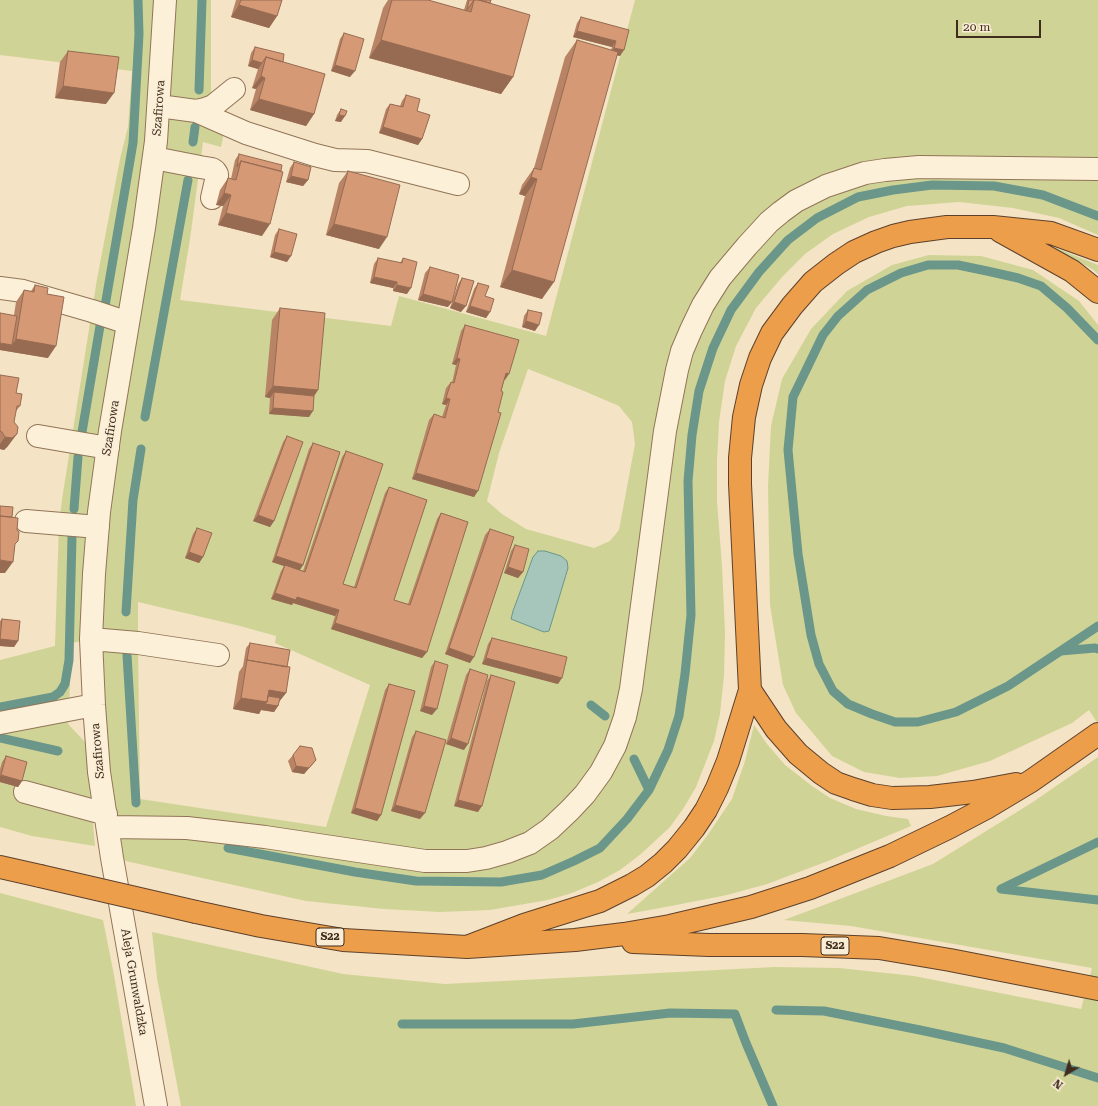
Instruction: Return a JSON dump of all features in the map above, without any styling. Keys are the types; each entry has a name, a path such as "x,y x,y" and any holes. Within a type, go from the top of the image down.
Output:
{"highway":[{"path":"467,947 524,925 600,901 632,885 647,876 677,849 706,810 728,761 750,690 741,509 740,458 744,417 751,385 760,358 772,333 792,306 813,282 854,252 869,245 893,236 910,232 947,227 993,227 1051,233 1098,250"},
{"path":"993,227 1072,271 1098,292"},
{"path":"750,690 776,729 798,754 836,783 853,790 892,798 930,797 973,792 1031,781"},
{"name":"S22","path":"0,867 261,926 343,940 467,947 575,940 624,934 670,926 751,907 810,888 890,856 986,808 1031,781 1098,734"},
{"name":"S22","path":"575,940 709,945 809,945 879,948 1095,988"}],"street":[{"name":"Szafirowa","path":"112,858 99,772 94,705 92,639 94,574 98,527 110,431 144,228 154,158 159,106 165,0"},
{"path":"196,111 213,106 234,89"},
{"path":"159,106 196,111 246,134 315,155 335,160 366,162 458,184"},
{"path":"154,158 200,166 215,171 217,176 212,198"},
{"path":"25,792 107,821 265,837 425,861 467,861 486,858 530,843 550,829 585,794 601,772 615,746 625,717 631,689 665,430 677,370 682,351 691,330 703,305 720,278 769,222 796,201 826,186 865,173 919,167 1098,169"},
{"path":"0,288 23,291 128,323"},
{"path":"38,436 108,448"},
{"path":"26,521 98,527"},
{"path":"92,639 138,643 218,654"},
{"path":"0,723 94,705"},
{"name":"Aleja Grunwaldzka","path":"112,858 156,1106"}],"green space":[{"path":"0,0 211,0 211,94 224,106 226,124 221,147 203,142 180,300 391,326 399,296 546,336 635,0 1098,0 1098,235 1059,218 1013,208 959,202 907,206 869,217 833,234 805,254 782,277 756,308 736,346 725,381 719,422 717,501 725,632 724,675 720,714 714,741 696,787 670,827 641,854 620,870 598,882 572,893 548,900 490,910 440,912 384,909 306,901 112,858 91,639 72,643 68,724 86,743 95,846 32,836 0,827 0,660 55,646 59,523 63,493 97,279 120,159 128,127 132,71 0,55","holes":["528,369 619,406 632,422 635,444 619,530 610,541 594,548 526,529 502,514 487,501 499,453","138,602 276,636 275,643 370,685 326,827 140,799"]},
{"path":"1044,243 1098,265 1098,274 1092,269"},
{"path":"929,255 981,256 1033,270 1079,301 1098,325 1098,724 1089,710 1072,723 990,761 937,776 900,778 864,772 832,756 796,713 783,685 770,605 768,486 771,426 782,379 811,329 847,291 892,265"},
{"path":"754,725 767,744 785,765 830,798 856,809 886,816 908,819 911,826 828,861 767,884 727,895 627,914 690,858 732,799 745,761"},
{"path":"1098,757 1098,1106 181,1106 157,978 152,932 343,974 445,984 775,967 839,968 914,976 1081,1009 1092,968 851,926 784,920 933,864 1033,802"},
{"path":"0,893 103,920 114,975 136,1106 0,1106"}],"water":[{"path":"538,551 545,551 561,556 567,561 568,568 549,631 544,632 511,619 533,557"}],"building":[{"path":"241,0 282,0 277,16 239,5"},
{"path":"392,0 428,0 471,12 474,0 479,0 530,15 513,77 381,40"},
{"path":"469,0 474,0 467,10"},
{"path":"479,0 491,0 490,3"},
{"path":"581,17 629,30 624,50 614,48 616,41 577,31"},
{"path":"344,33 364,39 355,71 335,65"},
{"path":"577,40 618,52 554,282 512,270 537,179 531,177 534,168 541,170"},
{"path":"255,47 284,54 283,62 266,57 262,63 252,60"},
{"path":"68,51 119,57 114,93 63,86"},
{"path":"266,57 325,74 314,114 259,99 265,78 261,76"},
{"path":"406,95 420,99 417,111 430,115 422,139 383,127 390,104 403,107"},
{"path":"341,109 347,111 345,116 339,115"},
{"path":"239,154 282,165 281,171 241,161 237,167"},
{"path":"241,161 283,172 270,224 226,213 231,195 224,193 228,178 236,180"},
{"path":"294,162 311,167 308,180 291,176"},
{"path":"348,171 400,185 387,237 334,224"},
{"path":"279,229 297,234 291,256 274,252"},
{"path":"378,258 402,263 403,258 417,262 411,288 397,285 397,282 374,277"},
{"path":"430,267 459,275 452,302 423,294"},
{"path":"462,278 474,281 466,306 454,302"},
{"path":"478,283 489,286 485,296 494,299 490,312 470,306"},
{"path":"35,285 48,288 47,294 64,297 56,346 16,339 24,290 34,292"},
{"path":"280,308 325,313 318,390 273,386"},
{"path":"528,310 542,313 539,325 526,321"},
{"path":"0,313 17,316 12,345 0,343"},
{"path":"465,325 519,340 509,374 506,373 501,391 503,392 498,412 501,413 478,491 416,473 434,414 445,418 450,399 446,398 451,382 454,383 460,359 457,358"},
{"path":"0,375 19,378 16,393 22,394 20,406 17,406 14,422 18,427 17,434 12,438 5,437 0,431"},
{"path":"274,392 314,396 313,411 273,408"},
{"path":"287,436 303,442 274,521 258,515"},
{"path":"313,443 340,452 303,565 276,556"},
{"path":"346,451 383,464 343,584 356,588 389,487 427,500 394,600 410,605 441,513 468,522 427,652 335,623 339,610 297,597 296,600 275,593 285,565 305,572"},
{"path":"0,506 13,507 12,517 0,516"},
{"path":"0,516 18,518 18,541 15,544 13,562 0,560"},
{"path":"197,528 212,533 203,557 189,552"},
{"path":"490,529 514,537 474,657 449,648"},
{"path":"515,545 529,549 523,572 508,567"},
{"path":"2,619 20,621 18,641 0,639"},
{"path":"492,638 567,657 562,678 486,658"},
{"path":"250,643 290,650 287,667 247,660"},
{"path":"247,660 290,667 286,693 269,690 267,702 241,698"},
{"path":"435,661 448,665 437,709 424,706"},
{"path":"470,669 488,675 468,744 451,738"},
{"path":"491,675 515,682 482,806 458,800"},
{"path":"389,684 415,691 381,815 355,808"},
{"path":"268,696 280,698 278,706 265,704"},
{"path":"416,731 446,740 425,813 395,805"},
{"path":"300,746 312,748 316,760 309,768 296,766 293,755"},
{"path":"6,756 27,762 22,781 1,775"}],"waterway":[{"path":"105,306 133,143 139,34 138,0"},
{"path":"199,90 202,0"},
{"path":"193,142 195,127"},
{"path":"145,417 188,180"},
{"path":"228,848 355,872 416,881 501,882 542,875 600,848 627,819 649,790 668,750 679,716 691,615 688,481 692,435 699,391 713,348 731,310 759,272 788,240 817,218 858,197 893,190 932,185 994,186 1043,195 1098,216"},
{"path":"1098,340 1067,308 1041,286 1018,278 958,265 928,265 901,273 867,290 838,316 823,335 793,397 788,450 798,554 811,635 819,664 833,691 848,704 895,722 918,722 956,712 1008,686 1098,626"},
{"path":"82,432 100,326"},
{"path":"126,612 133,500 141,449"},
{"path":"74,509 78,457"},
{"path":"0,707 53,697 60,692 65,684 69,660 72,537"},
{"path":"1061,651 1098,649"},
{"path":"127,655 136,803"},
{"path":"591,705 605,716"},
{"path":"0,738 58,751"},
{"path":"634,759 649,790"},
{"path":"1098,842 1001,889 1098,900"},
{"path":"776,1010 824,1011 920,1030 1004,1048 1098,1078"},
{"path":"402,1024 573,1024 670,1013 735,1014 773,1106"}]}
